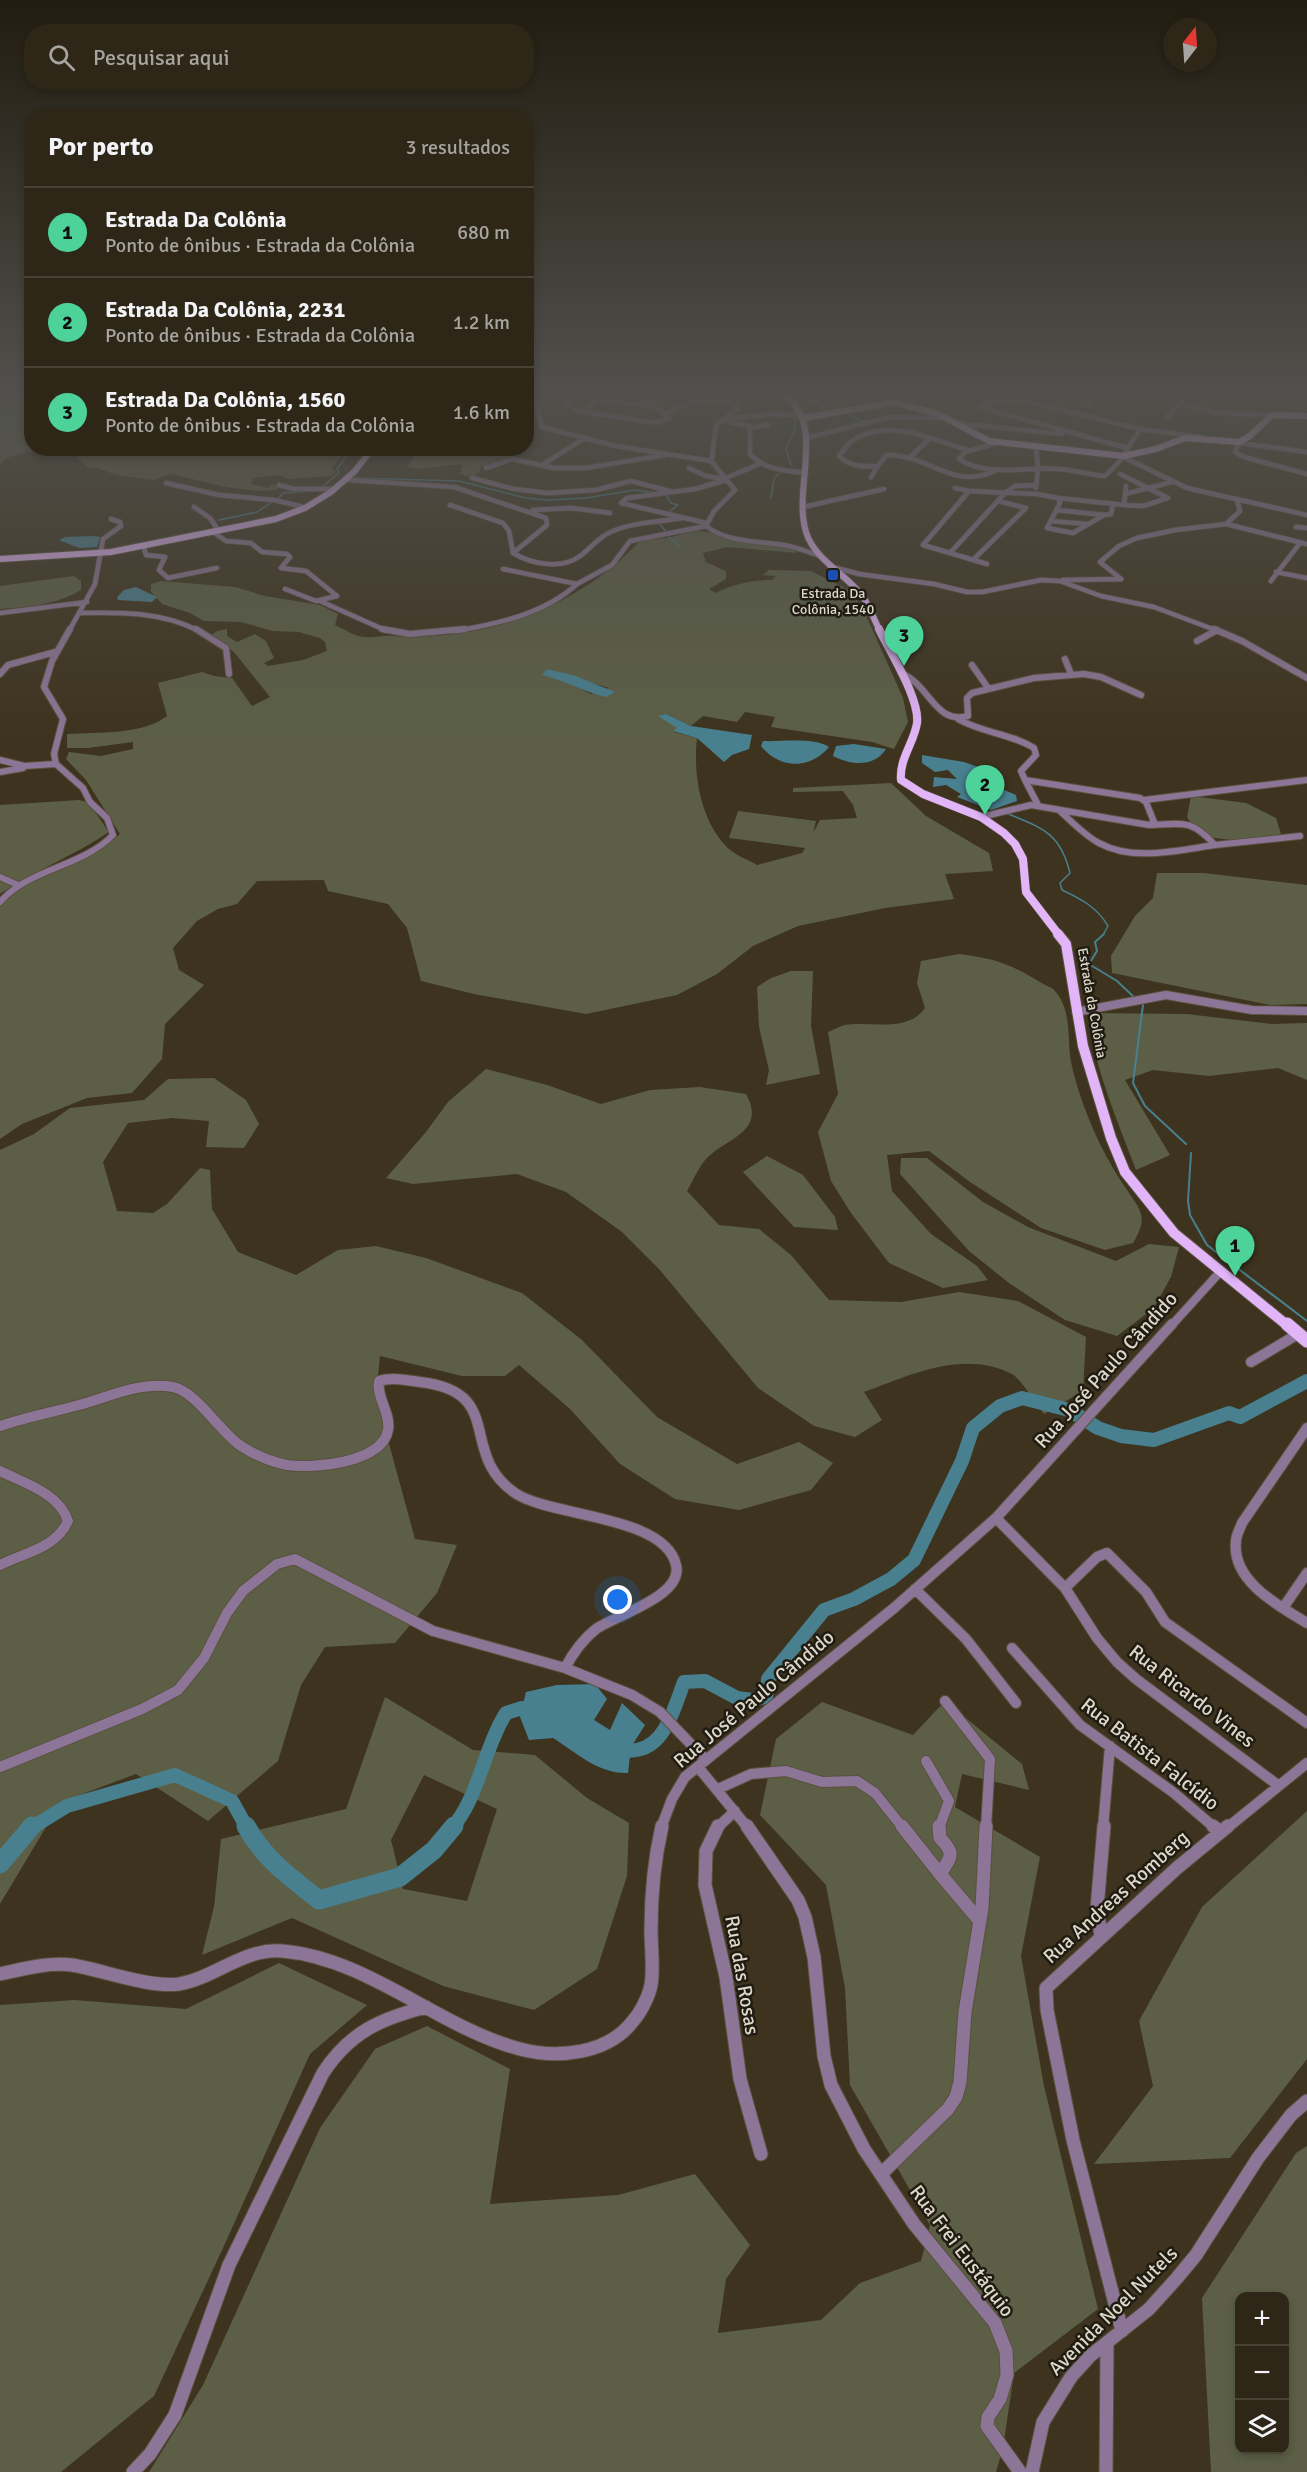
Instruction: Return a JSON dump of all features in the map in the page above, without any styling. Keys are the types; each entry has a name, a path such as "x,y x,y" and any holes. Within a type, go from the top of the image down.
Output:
{"main road":[{"path":"0,559 102,553 145,546 276,519 301,508"},
{"name":"Estrada da Colônia","path":"803,508 807,533 820,556 863,597 917,712 914,735 900,768 901,780 923,794 981,817 1004,833 1015,844 1023,859 1026,892 1066,944 1076,1012 1093,1080 1118,1158 1125,1172 1174,1233 1303,1338"}],"street":[{"path":"196,508 210,518 215,531 225,542 252,543 257,544 264,553 287,554 290,557 280,568 306,571 336,594 334,598 320,601"},
{"path":"460,508 503,523 509,531 513,553"},
{"path":"513,553 548,525 546,518 518,508"},
{"path":"526,511 568,508"},
{"path":"577,508 610,513"},
{"path":"639,508 706,524 716,533 784,545 820,556"},
{"path":"285,589 302,597 320,601 391,632 426,633 476,628 554,603 577,585 612,565 630,542 706,524 715,508"},
{"path":"954,508 923,545 975,558 987,564"},
{"path":"951,552 991,508"},
{"path":"975,558 1026,508"},
{"path":"1104,515 1073,533 1047,528 1057,510 1104,515 1111,514 1112,508"},
{"path":"1226,524 1240,511 1239,508"},
{"path":"1276,508 1307,515"},
{"path":"513,553 536,562 567,564 576,561 612,531 682,518"},
{"path":"0,902 18,885 90,851 108,841 113,835 107,818 90,802 83,788 56,764 54,754 63,719 44,687 55,652 81,613 96,582 103,539 121,526 120,522 111,519"},
{"path":"1051,521 1087,525"},
{"path":"829,566 859,574 934,584 967,592 982,592 1041,580 1120,579 1100,562 1115,549 1136,538 1202,525 1226,524 1307,544"},
{"path":"1296,527 1307,528"},
{"path":"161,541 161,556"},
{"path":"1270,581 1300,543"},
{"path":"145,546 146,555 165,558 159,570 170,579 217,568"},
{"path":"503,568 577,585"},
{"path":"1276,572 1306,577"},
{"path":"1060,581 1101,596 1154,607 1217,630 1242,641 1307,678"},
{"path":"0,613 87,602"},
{"path":"81,613 146,614 184,623 226,648 229,674"},
{"path":"1197,641 1217,630"},
{"path":"0,674 8,665 55,652"},
{"path":"1065,660 1071,674"},
{"path":"972,665 988,688"},
{"path":"900,673 919,681 941,713 973,727 1021,740 1034,748 1036,755 1020,771 1038,805"},
{"path":"958,719 968,716 969,694 988,688 1071,674 1098,676 1127,691 1141,695"},
{"path":"0,760 32,766"},
{"path":"0,772 56,764"},
{"path":"1025,780 1144,800 1307,780"},
{"path":"1144,800 1154,822 1152,825"},
{"path":"981,817 1038,805 1152,825 1191,823 1198,825 1215,845"},
{"path":"1058,809 1100,845 1118,851 1149,852 1300,836"},
{"path":"0,878 18,885"},
{"path":"1076,1012 1166,995 1252,1010 1307,1011"},
{"name":"Rua José Paulo Cândido","path":"0,1974 51,1964 165,1985 180,1985 193,1982 241,1957 279,1951 298,1954 344,1969 500,2043 530,2051 564,2055 590,2049 609,2041 631,2024 642,2007 651,1986 656,1844 662,1821 675,1790 685,1777 915,1589 996,1518 1220,1272"},
{"path":"1251,1362 1303,1338"},
{"path":"0,1426 147,1387 173,1387 193,1397 227,1437 246,1451 277,1463 302,1468 317,1467 354,1458 376,1446 386,1437 388,1422 378,1387 380,1381 385,1379 438,1385 454,1390 472,1405 478,1419 486,1458 493,1472 511,1490 547,1508 574,1511 616,1521 664,1547 678,1564 674,1584 666,1592 595,1628 575,1649 564,1668"},
{"path":"1307,1428 1242,1522 1235,1539 1238,1563 1244,1575 1257,1589 1307,1623"},
{"path":"0,1471 58,1502 67,1512 67,1522 57,1537 47,1545 0,1564"},
{"name":"Rua Ricardo Vines","path":"996,1518 1065,1588 1097,1638 1117,1662 1144,1685 1279,1786"},
{"path":"1065,1588 1097,1557 1107,1553 1146,1592 1164,1622 1307,1723"},
{"name":"Rua Frei Eustáquio","path":"0,1767 142,1709 178,1690 204,1658 226,1613 238,1596 268,1570 290,1559 300,1560 433,1631 564,1668 632,1695 660,1712 674,1726 718,1789 759,1841 798,1900 805,1917 814,1957 822,2045 831,2085 864,2149 927,2241 974,2294 995,2323 1006,2350 1007,2375 1000,2399 988,2418 987,2426 1020,2472"},
{"path":"1283,1608 1307,1573"},
{"path":"915,1589 966,1639 1016,1703"},
{"name":"Rua Batista Falcídio","path":"1012,1648 1066,1712 1080,1725 1174,1793 1220,1832"},
{"path":"881,2174 948,2109 956,2097 960,2082 965,2012 979,1920 990,1759 945,1701"},
{"path":"1101,1936 1097,1908 1110,1746"},
{"path":"926,1761 949,1801 939,1825 940,1838 950,1848 951,1857 940,1874"},
{"name":"Rua Andreas Romberg","path":"1122,2331 1073,2140 1047,2010 1046,1988 1101,1936 1220,1832 1307,1763"},
{"path":"718,1789 751,1774 786,1772 822,1782 857,1781 875,1792 979,1920"},
{"name":"Rua das Rosas","path":"735,1811 721,1821 709,1842 705,1856 704,1880 723,1962 742,2090 761,2154"},
{"path":"133,2472 148,2458 177,2414 226,2274 290,2137 326,2069 337,2052 375,2024 390,2015 426,2007"},
{"name":"Avenida Noel Nutels","path":"1032,2472 1037,2440 1049,2410 1071,2377 1107,2343 1149,2309 1196,2255 1258,2158 1291,2115 1307,2101"},
{"path":"1106,2472 1107,2343"}],"green space":[{"path":"696,530 793,549 797,553 727,547 703,553 706,562 726,571 726,579 709,589 715,593 743,583 772,580 776,576 763,575 769,570 811,571 851,591 865,613 903,698 908,722 894,749 872,742 771,727 775,717 745,712 737,722 703,716 691,726 666,714 678,729 674,732 697,738 696,766 704,809 716,834 728,848 757,865 802,853 805,848 729,838 738,811 816,821 813,833 820,820 857,818 853,805 843,791 793,792 793,788 891,783 926,816 989,853 993,871 945,874 954,899 885,908 798,926 753,946 717,974 677,995 586,1014 474,994 421,981 407,928 388,904 328,891 324,880 257,881 237,904 218,909 197,921 173,948 179,970 204,985 165,1024 162,1059 132,1093 87,1098 22,1124 0,1139 0,905 38,876 120,834 86,780 66,759 69,752 101,756 133,749 133,742 88,748 67,748 67,734 133,730 157,722 167,716 158,683 202,672 232,678 252,706 270,697 234,652 212,635 217,631 227,629 227,636 237,642 255,634 266,641 274,658 264,663 268,666 303,660 327,651 325,642 320,638 299,632 273,631 241,622 204,621 190,613 162,604 151,592 151,584 161,581 235,587 265,596 320,605 338,614 335,625 357,636 427,636 461,633 527,616 559,602 588,585 616,564 641,540 668,538","holes":["547,669 609,688 591,694 561,679 543,675"]},
{"path":"74,576 81,581 81,590 71,595 42,604 0,609 0,586"},
{"path":"1191,796 1246,803 1276,818 1281,834 1248,842 1199,836 1187,817"},
{"path":"79,800 88,802 109,832 0,894 0,805"},
{"path":"1157,873 1204,873 1307,885 1307,1004 1270,1005 1112,973 1111,956 1135,916 1153,898"},
{"path":"959,954 1011,966 1052,988 1060,999 1068,1025 1071,1062 1075,1078 1092,1127 1141,1214 1141,1226 1133,1243 1105,1250 1041,1228 970,1182 929,1151 887,1155 892,1191 931,1234 977,1266 988,1280 943,1288 889,1263 851,1213 831,1181 818,1132 838,1094 828,1032 845,1025 899,1023 918,1016 925,1008 917,983 921,961"},
{"path":"791,971 813,971 811,1026 820,1074 766,1085 769,1070 759,1027 757,987 771,978"},
{"path":"1088,1013 1187,1014 1272,1024 1307,1023 1307,1080 1278,1068 1209,1076 1153,1070 1125,1080 1170,1155 1136,1170 1095,1054"},
{"path":"486,1069 547,1085 601,1104 650,1090 700,1087 746,1094 751,1107 748,1126 742,1133 707,1158 687,1191 719,1225 759,1229 791,1255 829,1300 901,1302 959,1292 1018,1301 1086,1337 1083,1391 1044,1414 1024,1386 1012,1374 993,1367 956,1364 918,1372 864,1392 882,1420 855,1437 814,1426 758,1388 659,1269 622,1232 566,1192 517,1174 413,1184 386,1178 426,1132 448,1102"},
{"path":"214,1078 246,1100 259,1124 244,1148 206,1147 209,1121 172,1118 128,1123 103,1162 117,1211 153,1213 167,1204 200,1168 210,1170 212,1209 238,1252 296,1275 338,1250 376,1246 426,1258 522,1293 582,1340 657,1417 737,1464 799,1442 833,1463 811,1490 739,1510 675,1499 620,1464 570,1409 519,1365 505,1376 462,1376 380,1356 376,1396 415,1539 457,1545 437,1593 395,1643 325,1647 301,1685 278,1761 208,1821 136,1774 61,1802 0,1904 0,1150 34,1134 70,1108 144,1100 168,1079"},
{"path":"767,1156 803,1175 835,1217 838,1230 794,1227 743,1172"},
{"path":"901,1158 927,1158 983,1202 1028,1227 1116,1261 1149,1244 1179,1247 1171,1277 1153,1309 1117,1336 1065,1320 1009,1283 969,1251 900,1174"},
{"path":"385,1697 473,1750 535,1755 587,1798 629,1823 627,1876 597,1969 534,2010 443,1986 292,1918 202,1955 214,1907 221,1839 346,1809","holes":["424,1775 497,1809 467,1901 403,1889 391,1840"]},
{"path":"945,1701 1022,1764 1029,1790 962,1774 955,1807 1040,1857 1021,1956 1044,2086 1098,2309 1014,2373 1003,2448 996,2472 149,2472 203,2385 320,2128 375,2049 427,2026 510,2069 490,2204 618,2195 695,2174 750,2245 726,2279 718,2333 821,2320 860,2283 921,2261 930,2225 850,2085 845,1988 826,1885 760,1815 776,1739 822,1702 913,1735"},
{"path":"1307,1811 1307,2059 1230,2158 1094,2164 1153,2086 1139,2021 1202,1907"},
{"path":"279,1963 367,2005 310,2054 154,2396 61,2472 0,2472 0,2005 74,2000 186,2009"},
{"path":"1307,2146 1307,2472 1211,2472 1202,2298 1296,2153"}],"water":[{"path":"65,537 100,537 97,547 79,548 59,540"},
{"path":"136,587 157,597 152,602 118,600 117,597 124,590"},
{"path":"547,669 576,676 615,692 606,697 590,692 542,675"},
{"path":"666,714 691,726 752,735 749,749 732,755 724,762 697,738 673,731 677,728 658,716"},
{"path":"763,741 806,741 829,747 813,760 795,764 768,754 761,746"},
{"path":"854,744 886,749 875,759 861,763 833,756 836,746"},
{"path":"922,755 964,762 987,770 989,776 980,781 977,786 1002,789 1016,795 1017,801 991,810 957,797 961,794 946,785 933,787 934,777 957,779 948,770 935,772 922,763"},
{"path":"595,1684 607,1699 594,1720 610,1730 622,1703 645,1725 631,1747 628,1773 597,1766 553,1738 529,1740 520,1717 526,1692 557,1685"}],"waterway":[{"path":"219,520 257,512 262,508"},
{"path":"668,513 674,508"},
{"path":"660,524 666,532"},
{"path":"669,537 679,545"},
{"path":"1006,813 1030,823 1048,833 1055,840 1061,848 1070,873 1060,883 1062,890 1082,900 1099,914 1108,926 1103,935"},
{"path":"1103,935 1095,942 1097,951 1089,964 1117,981 1136,999"},
{"path":"1143,1005 1133,1083 1145,1106 1186,1144"},
{"path":"1191,1153 1188,1201 1190,1215 1207,1245 1307,1321"},
{"path":"616,1749 632,1751 654,1742 669,1721 684,1682 705,1681 737,1698 752,1700 766,1697 768,1679 824,1610 854,1599 891,1579 914,1560 962,1461 973,1428 1000,1406 1022,1398 1069,1410 1098,1428 1121,1436 1154,1440 1229,1413 1240,1417 1307,1381"},
{"path":"452,1828 469,1802 498,1727 506,1713 522,1708 538,1708"},
{"path":"31,1828 67,1806 175,1775 232,1801 247,1828"},
{"path":"0,1864 32,1826"},
{"path":"246,1826 261,1849 319,1900 400,1877 434,1850 454,1826"}],"place":[{"name":"Estrada Da Colônia, 1540","path":"833,575"},
{"name":"Estrada Da Colônia, 1560","path":"904,666"},
{"name":"Estrada Da Colônia, 2231","path":"985,815"},
{"name":"Estrada Da Colônia","path":"1235,1276"}]}
